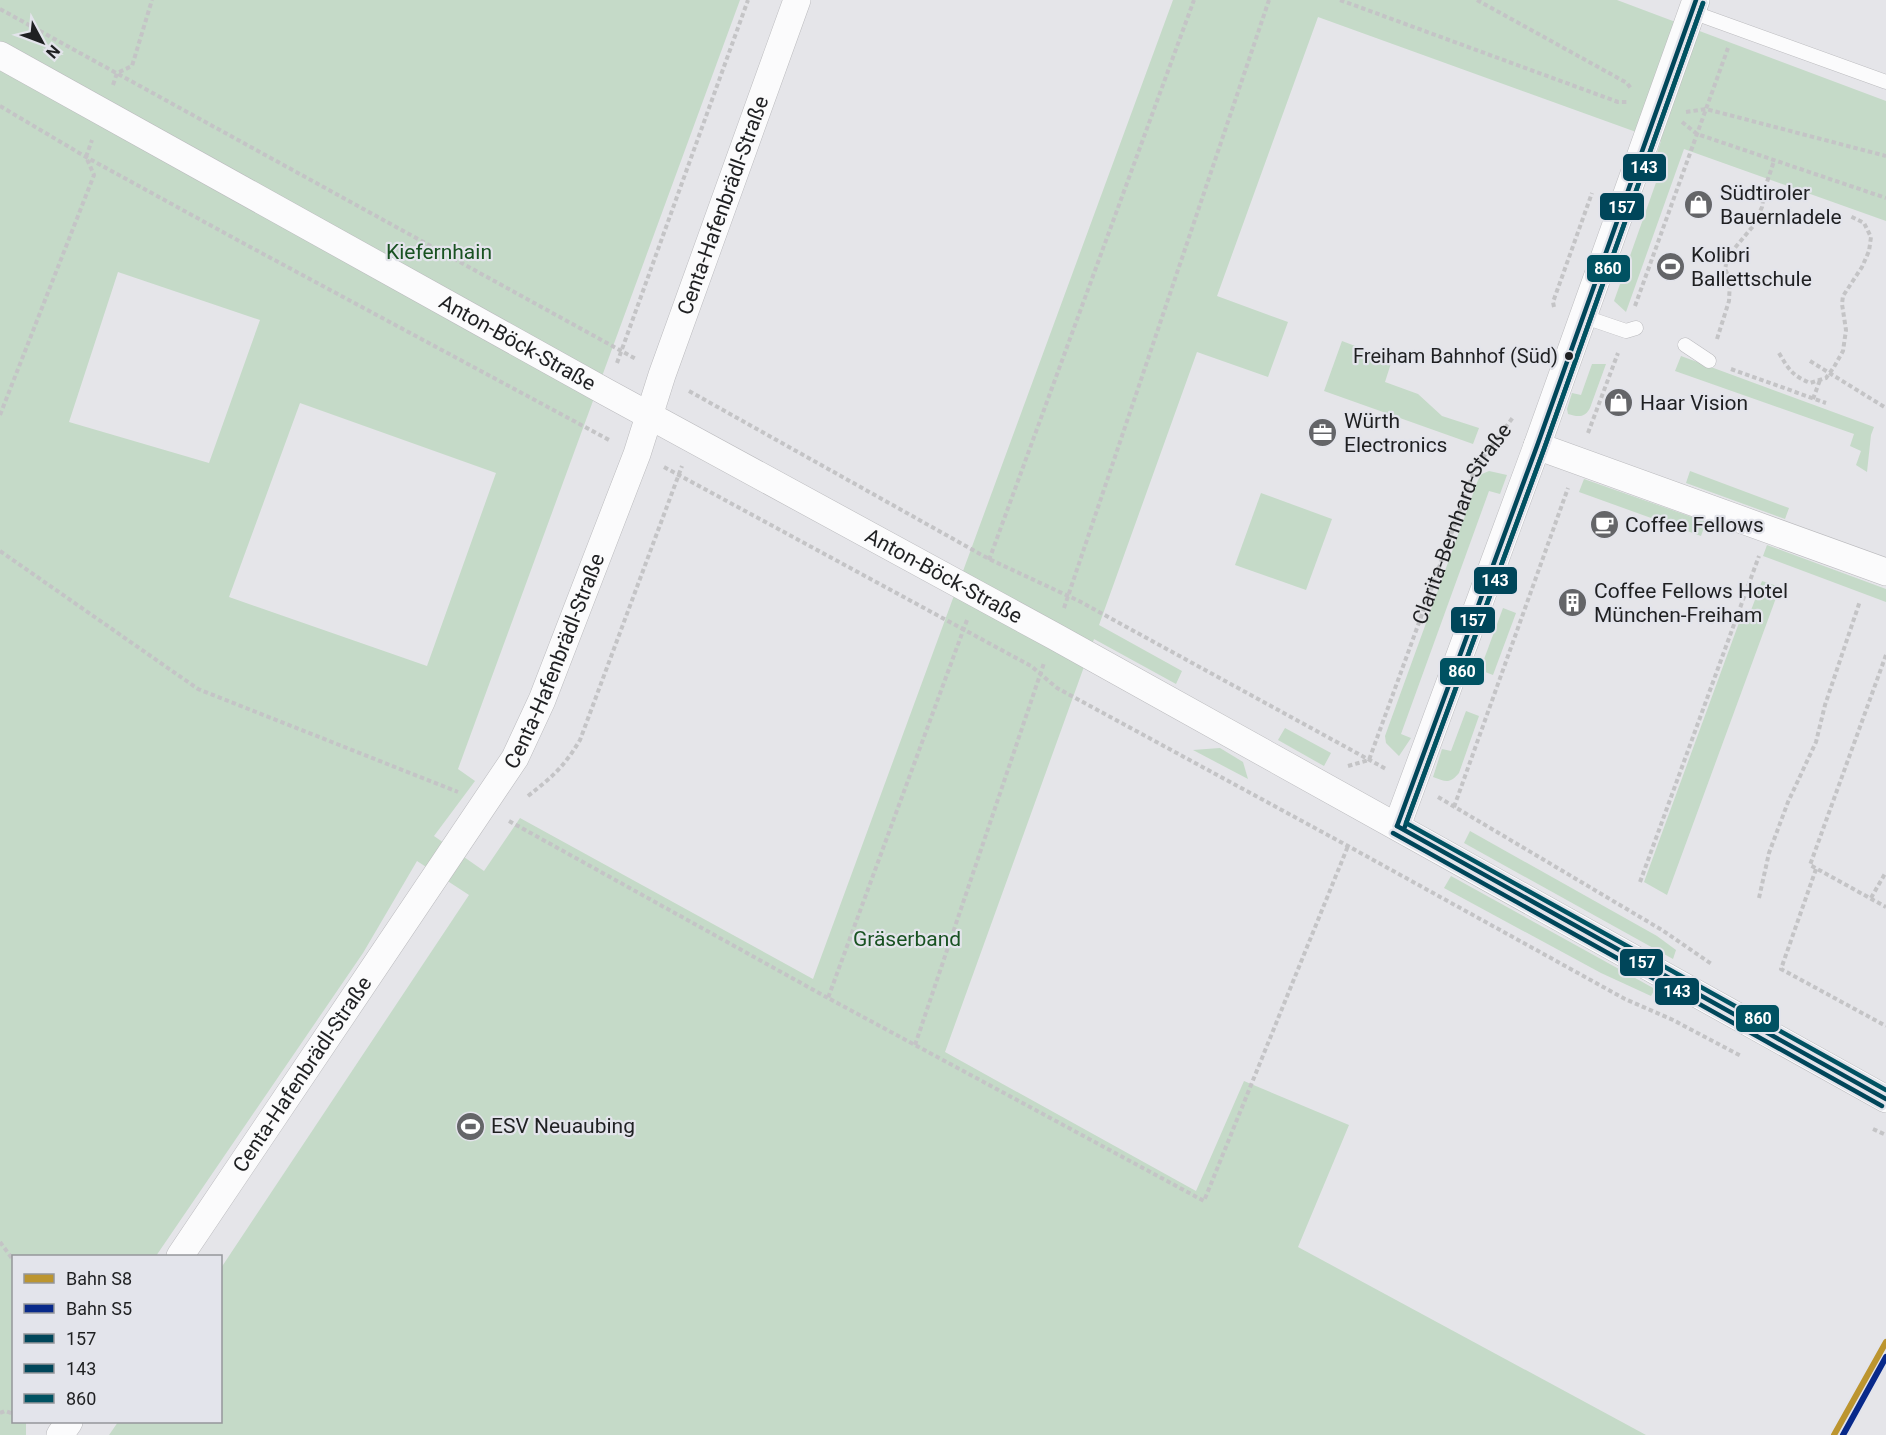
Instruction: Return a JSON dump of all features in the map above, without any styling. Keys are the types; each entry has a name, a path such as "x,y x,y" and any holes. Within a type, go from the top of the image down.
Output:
{"street":[{"name":"Centa-Hafenbrädl-Straße","path":"181,1255 515,758 542,700 637,454 662,375 797,0"},
{"name":"Clarita-Bernhard-Straße","path":"1397,826 1537,446 1570,316 1694,6"},
{"name":"Anton-Böck-Straße","path":"0,55 606,392 1325,786 1886,1100"},
{"path":"1537,446 1886,572"}],"lane":[{"path":"1694,6 1735,28 1886,82"},
{"path":"1570,316 1631,330"},
{"path":"1685,345 1709,361"}],"path":[{"path":"0,415 94,175 86,156 102,112 117,74 132,66 152,0"},
{"path":"592,431 748,0"},
{"path":"828,998 1194,0"},
{"path":"915,1045 1269,0"},
{"path":"1340,0 1618,102 1633,102"},
{"path":"1477,0 1627,83 1636,95"},
{"path":"0,9 622,350 662,375 989,559 1068,595 1454,807 1662,930 1714,966"},
{"path":"1454,807 1579,460 1631,330 1735,28"},
{"path":"1625,103 1634,77"},
{"path":"0,106 86,156 592,431 964,629 1031,666 1057,688 1625,999 1673,1020 1744,1058"},
{"path":"1682,112 1706,110 1886,156"},
{"path":"1680,120 1697,134 1886,198"},
{"path":"1774,160 1762,207 1754,225 1728,256 1725,268 1730,280 1729,302 1709,361 1826,403"},
{"path":"1570,316 1553,302 1593,191"},
{"path":"1779,353 1795,376 1810,383 1826,378 1843,351 1846,330 1843,296 1862,267 1869,251 1871,237 1863,223 1850,216"},
{"path":"1810,361 1886,408"},
{"path":"1813,399 1820,380"},
{"name":"Clarita-Bernhard-Straße","path":"1369,760 1473,474 1520,407"},
{"path":"520,802 556,774 569,759 580,740 678,475"},
{"path":"1640,882 1768,530"},
{"path":"0,551 198,689 464,795 482,805"},
{"path":"1759,898 1769,853 1788,802 1816,742 1825,705 1860,601"},
{"path":"1886,655 1810,865 1886,907"},
{"path":"1305,823 1333,771 1369,760"},
{"path":"514,811 508,821 828,998 1204,1201 1348,846"},
{"path":"1816,869 1781,969 1886,1026"},
{"path":"1871,898 1886,873"},
{"path":"0,1242 12,1258"}],"green space":[{"path":"0,0 740,0 458,769 475,781 434,836 484,871 520,818 813,979 1173,0 1617,0 1886,101 1886,221 1684,149 1626,312 1614,301 1664,160 1656,156 1661,141 1318,17 1217,296 1288,322 1268,377 1197,352 1099,625 1182,671 1176,684 1094,639 945,1052 1196,1191 1244,1081 1349,1125 1298,1247 1646,1435 109,1435 117,1423 222,1423 222,1266 469,895 417,861 363,953 157,1255 12,1255 12,1423 26,1423 26,1435 0,1435","holes":["118,272 260,320 209,463 69,422","300,403 496,473 427,666 229,597"]},
{"path":"1342,341 1392,360 1385,382 1418,394 1442,416 1479,428 1473,444 1324,391"},
{"path":"1681,356 1874,427 1867,472 1856,465 1861,451 1850,446 1854,434 1675,371"},
{"path":"1592,364 1606,364 1590,408 1586,414 1581,416 1568,414 1567,409 1572,393 1581,395"},
{"path":"1489,471 1507,475 1500,494 1489,491 1401,734 1411,738 1399,756 1386,743 1385,736 1478,480 1482,474"},
{"path":"1690,471 1789,508 1785,519 1686,483"},
{"path":"1584,479 1706,522 1701,536 1579,492"},
{"path":"1261,493 1332,519 1306,590 1235,565"},
{"path":"1767,545 1886,589 1886,602 1763,556"},
{"path":"1762,581 1780,587 1667,895 1644,882 1740,620 1747,621"},
{"path":"1503,608 1516,613 1493,675 1480,670"},
{"path":"1466,711 1479,716 1459,773 1450,781 1433,777 1442,749 1451,751"},
{"path":"1285,728 1331,753 1324,766 1278,740"},
{"path":"1220,748 1243,762 1248,779 1193,750"},
{"path":"1470,831 1657,936 1676,950 1673,959 1464,843"},
{"path":"1451,876 1655,989 1651,996 1601,973 1444,888"}],"rail line":[{"name":"S8","path":"1834,1435 1886,1342"},
{"name":"S5","path":"1843,1435 1886,1357"}],"transit line":[{"name":"157","path":"1397,826 1537,446 1696,0"},
{"name":"143","path":"1404,829 1544,449 1703,3"},
{"name":"860","path":"1703,3 1544,449 1406,823 1886,1090"},
{"name":"157","path":"1397,826 1886,1099"},
{"name":"143","path":"1393,833 1882,1106"}],"place":[{"name":"Südtiroler Bauernladele","path":"1699,205"},
{"name":"Kolibri Ballettschule","path":"1670,267"},
{"name":"Freiham Bahnhof (Süd)","path":"1569,356"},
{"name":"Haar Vision","path":"1619,403"},
{"name":"Würth Electronics","path":"1323,433"},
{"name":"Coffee Fellows","path":"1604,525"},
{"name":"Coffee Fellows Hotel München-Freiham","path":"1573,603"},
{"name":"ESV Neuaubing","path":"470,1126"}],"park label":[{"name":"Kiefernhain","path":"439,252"},
{"name":"Gräserband","path":"907,939"}]}
